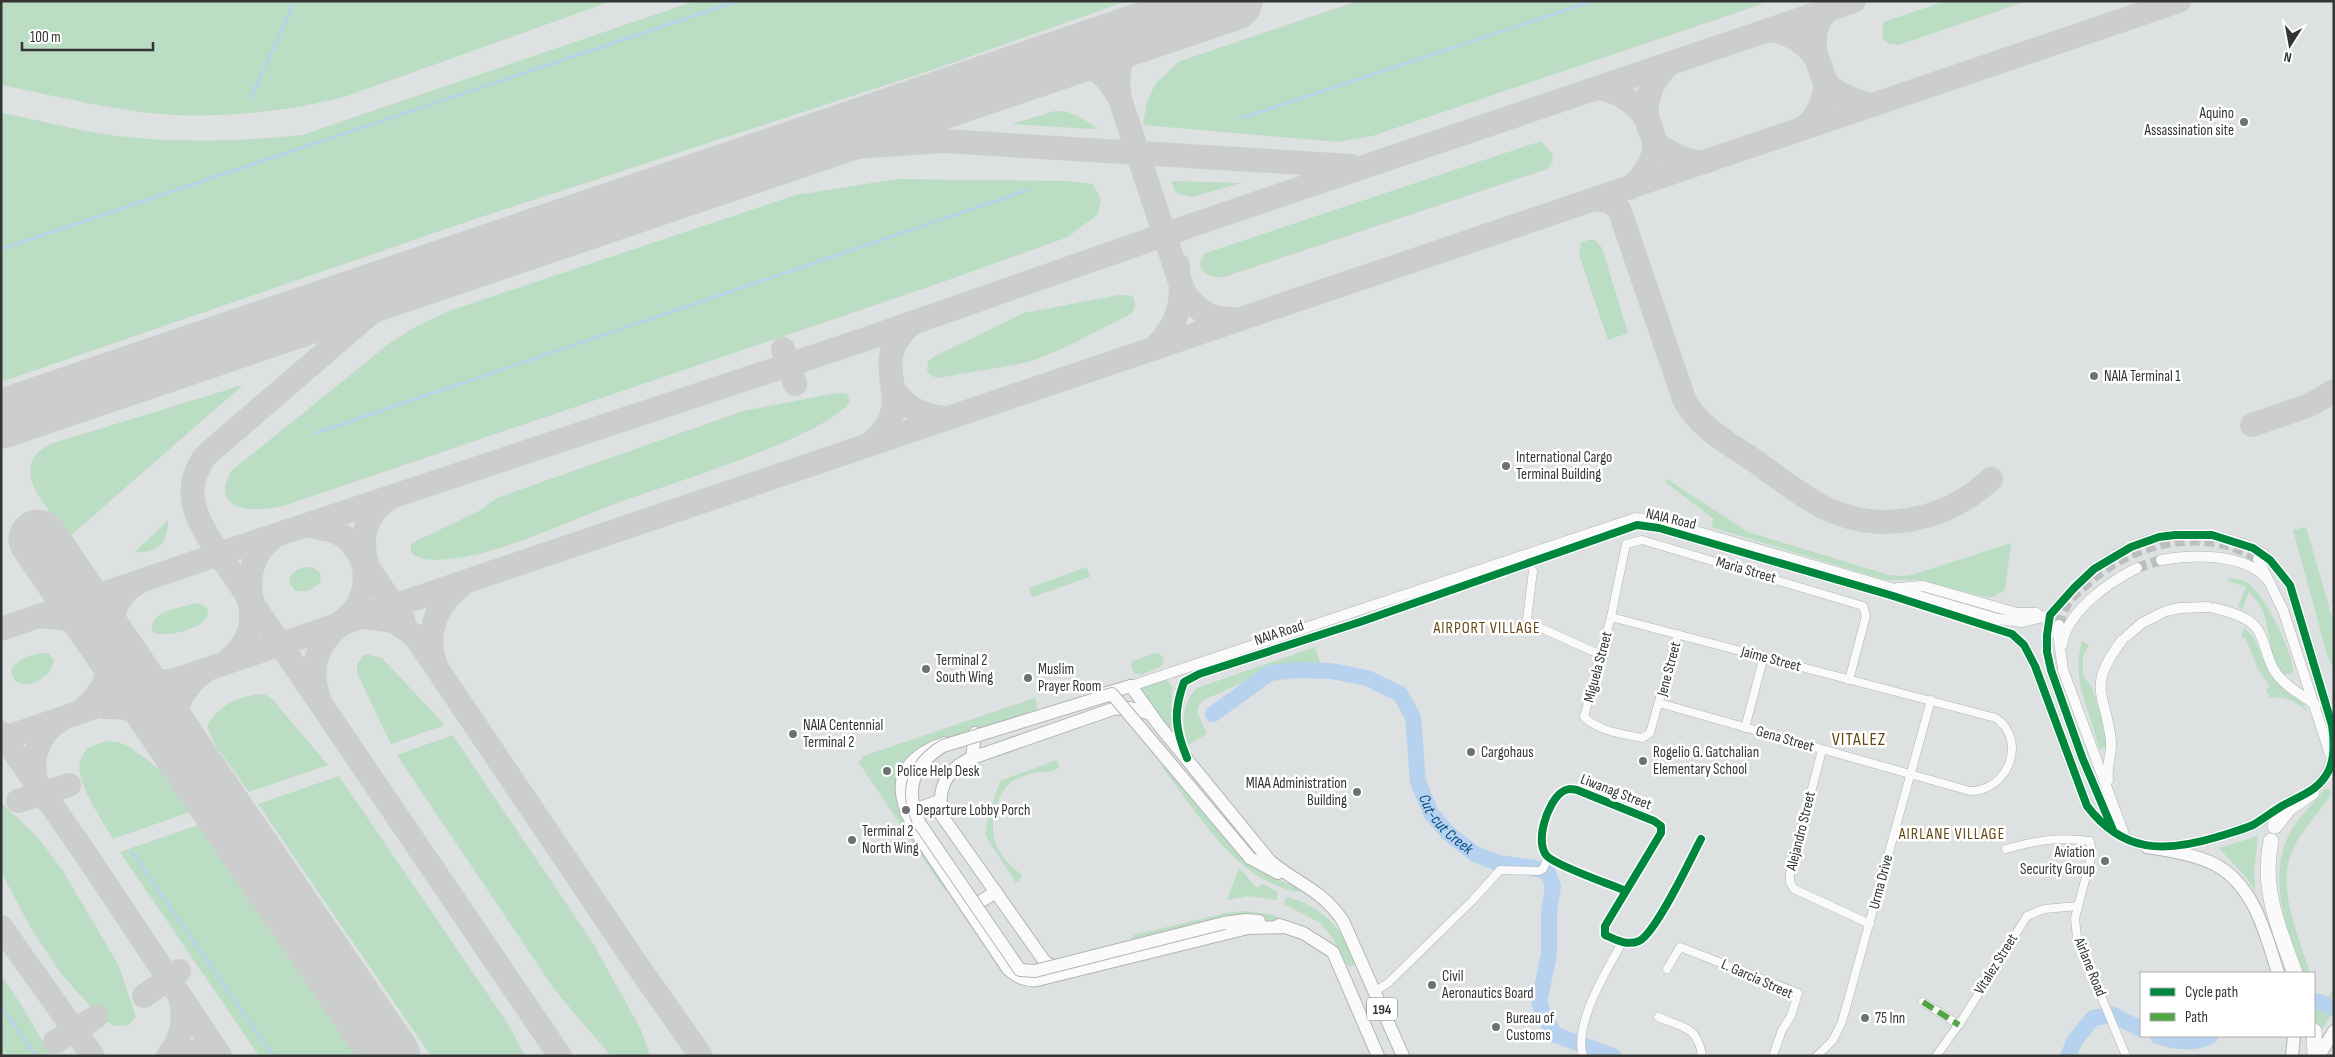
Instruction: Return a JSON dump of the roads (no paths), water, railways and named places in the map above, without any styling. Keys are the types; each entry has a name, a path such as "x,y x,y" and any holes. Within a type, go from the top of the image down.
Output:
{"highway":[{"path":"2275,826 2289,808 2312,792"},
{"path":"2272,841 2267,871 2268,890 2295,972"},
{"path":"2314,1037 2315,1056"}],"main road":[{"path":"1131,686 928,749 911,761 906,770 901,792 906,813 920,838 1008,969 1016,976 1029,980 1067,973 1248,928 1286,927"},
{"path":"1113,709 1131,686"},
{"name":"NAIA Road","path":"1131,686 1151,714 1270,861 1288,876 1313,888 1323,896 1343,921 1403,1056"},
{"path":"1286,927 1267,921 1246,920 1224,923 1035,971 1020,970 920,824 913,810 911,798 916,773 930,754 943,746 1112,694 1250,858 1269,870 1288,876"},
{"path":"1060,707 1066,726"},
{"path":"1067,973 1045,962 942,816 939,801 947,775 959,764 972,758 1113,709 1130,708 1151,714"},
{"path":"972,758 975,733"},
{"path":"906,813 939,801"},
{"path":"2147,847 2195,857 2216,865 2228,873 2242,888 2256,913 2278,972"},
{"path":"968,909 996,892"},
{"name":"194","path":"1286,927 1319,941 1333,952 1378,1056"},
{"path":"1344,978 1365,968"},
{"path":"2320,1056 2334,1031"},
{"path":"2292,1056 2294,1037"}],"street":[{"name":"NAIA Road","path":"1131,686 1636,518 1669,524 2009,621 2034,620 2050,615"},
{"name":"NAIA Road","path":"1187,758 1179,740 1176,713 1184,682 1199,674 1360,622 1637,525 1659,528 2012,634 2024,645 2035,666 2087,806 2097,819 2113,830 2147,847"},
{"path":"2113,830 2072,728 2047,652 2050,615 2094,569 2131,547 2160,537 2212,535 2252,548 2262,553 2278,568 2290,585 2331,715 2334,739 2333,759 2325,777 2312,792 2302,794 2251,826 2187,846 2147,847"},
{"name":"Maria Street","path":"1611,617 1626,544 1642,540 1863,606 1866,616 1849,680"},
{"path":"2161,560 2197,556 2243,563 2259,571 2273,586"},
{"path":"2258,559 2273,586 2333,759"},
{"path":"2061,651 2064,633 2085,606 2112,582 2137,568"},
{"path":"1533,572 1527,619 1532,624 1601,654"},
{"path":"1895,589 1923,586 2025,615 2063,608"},
{"path":"2110,796 2107,775 2110,740 2100,695 2100,682 2108,662 2125,638 2142,623 2164,612 2187,607 2211,607 2229,612 2254,625 2260,632 2267,656 2280,678 2331,715"},
{"name":"Miguela Street","path":"1584,717 1611,617"},
{"name":"Jaime Street","path":"1611,617 1931,700"},
{"path":"2059,626 2058,633 2063,670 2125,837"},
{"name":"Jene Street","path":"1584,717 1593,725 1642,738 1650,733 1678,634"},
{"path":"1745,728 1764,656"},
{"name":"Gena Street","path":"1659,703 1910,776 1970,791 1985,790 2000,780 2010,760 2010,737 2003,723 1996,718 1931,700"},
{"name":"Urma Drive","path":"1817,1056 1827,1048 1838,1031 1870,924 1931,700"},
{"name":"Alejandro Street","path":"1822,750 1790,874 1790,882 1794,889 1870,924"},
{"name":"Liwanag Street","path":"1548,857 1541,846 1540,838 1547,816 1560,792 1570,789 1577,790 1654,821 1661,826 1660,833 1626,891"},
{"name":"Airlane Road","path":"2006,849 2037,840 2068,838 2090,842 2092,854 2075,918 2077,938 2126,1056"},
{"path":"1374,992 1394,977 1473,900 1500,870 1541,870 1548,857 1626,891 1604,931 1606,935 1622,943 1632,943 1645,937 1666,904 1701,839"},
{"name":"Vitalez Street","path":"1936,1056 1959,1025 2026,916 2044,909 2078,906"},
{"path":"1583,1054 1582,1042 1588,1008 1622,943"},
{"name":"L. Garcia Street","path":"1667,968 1680,946 1798,993 1791,1016 1782,1030 1772,1056"},
{"path":"1923,1002 1959,1025"},
{"path":"1658,1017 1695,1033 1699,1040 1702,1056"}],"waterway":[{"path":"250,99 295,1"},
{"path":"1,249 738,1"},
{"path":"1241,118 1592,1"},
{"path":"316,433 1028,190"},
{"name":"Cut-cut Creek","path":"1213,714 1270,673 1295,670 1331,671 1367,678 1400,694 1413,717 1418,782 1431,813 1448,833 1475,854 1498,863 1534,868 1548,873 1553,886 1549,912 1549,954 1539,1002 1547,1022 1556,1035 1613,1056"},
{"path":"132,852 273,1056"},
{"name":"Cut-cut Creek","path":"2315,1002 2320,1002 2334,1008"},
{"path":"1,1006 36,1056"},
{"name":"Cut-cut Creek","path":"2068,1056 2075,1040 2093,1018 2113,1015 2140,1028"},
{"name":"Cut-cut Creek","path":"2161,1037 2184,1042 2197,1041 2208,1037"}],"tunnel":[{"path":"2059,625 2067,604 2091,580 2129,555 2150,547 2194,540 2216,542 2258,559"},
{"path":"2137,568 2161,560"}],"place":[{"name":"Aquino Assassination site","path":"2244,122"},
{"name":"NAIA Terminal 1","path":"2094,376"},
{"name":"International Cargo Terminal Building","path":"1506,466"},
{"name":"Terminal 2 South Wing","path":"926,669"},
{"name":"Muslim Prayer Room","path":"1028,678"},
{"name":"NAIA Centennial Terminal 2","path":"793,734"},
{"name":"Cargohaus","path":"1471,752"},
{"name":"Rogelio G. Gatchalian Elementary School","path":"1643,761"},
{"name":"Police Help Desk","path":"887,771"},
{"name":"MIAA Administration Building","path":"1357,792"},
{"name":"Departure Lobby Porch","path":"906,810"},
{"name":"Terminal 2 North Wing","path":"852,840"},
{"name":"Aviation Security Group","path":"2105,861"},
{"name":"Civil Aeronautics Board","path":"1432,985"},
{"name":"75 Inn","path":"1865,1018"},
{"name":"Bureau of Customs","path":"1496,1027"}],"district":[{"name":"AIRPORT VILLAGE","path":"1487,628"},
{"name":"VITALEZ","path":"1859,739"},
{"name":"AIRLANE VILLAGE","path":"1952,834"}]}
